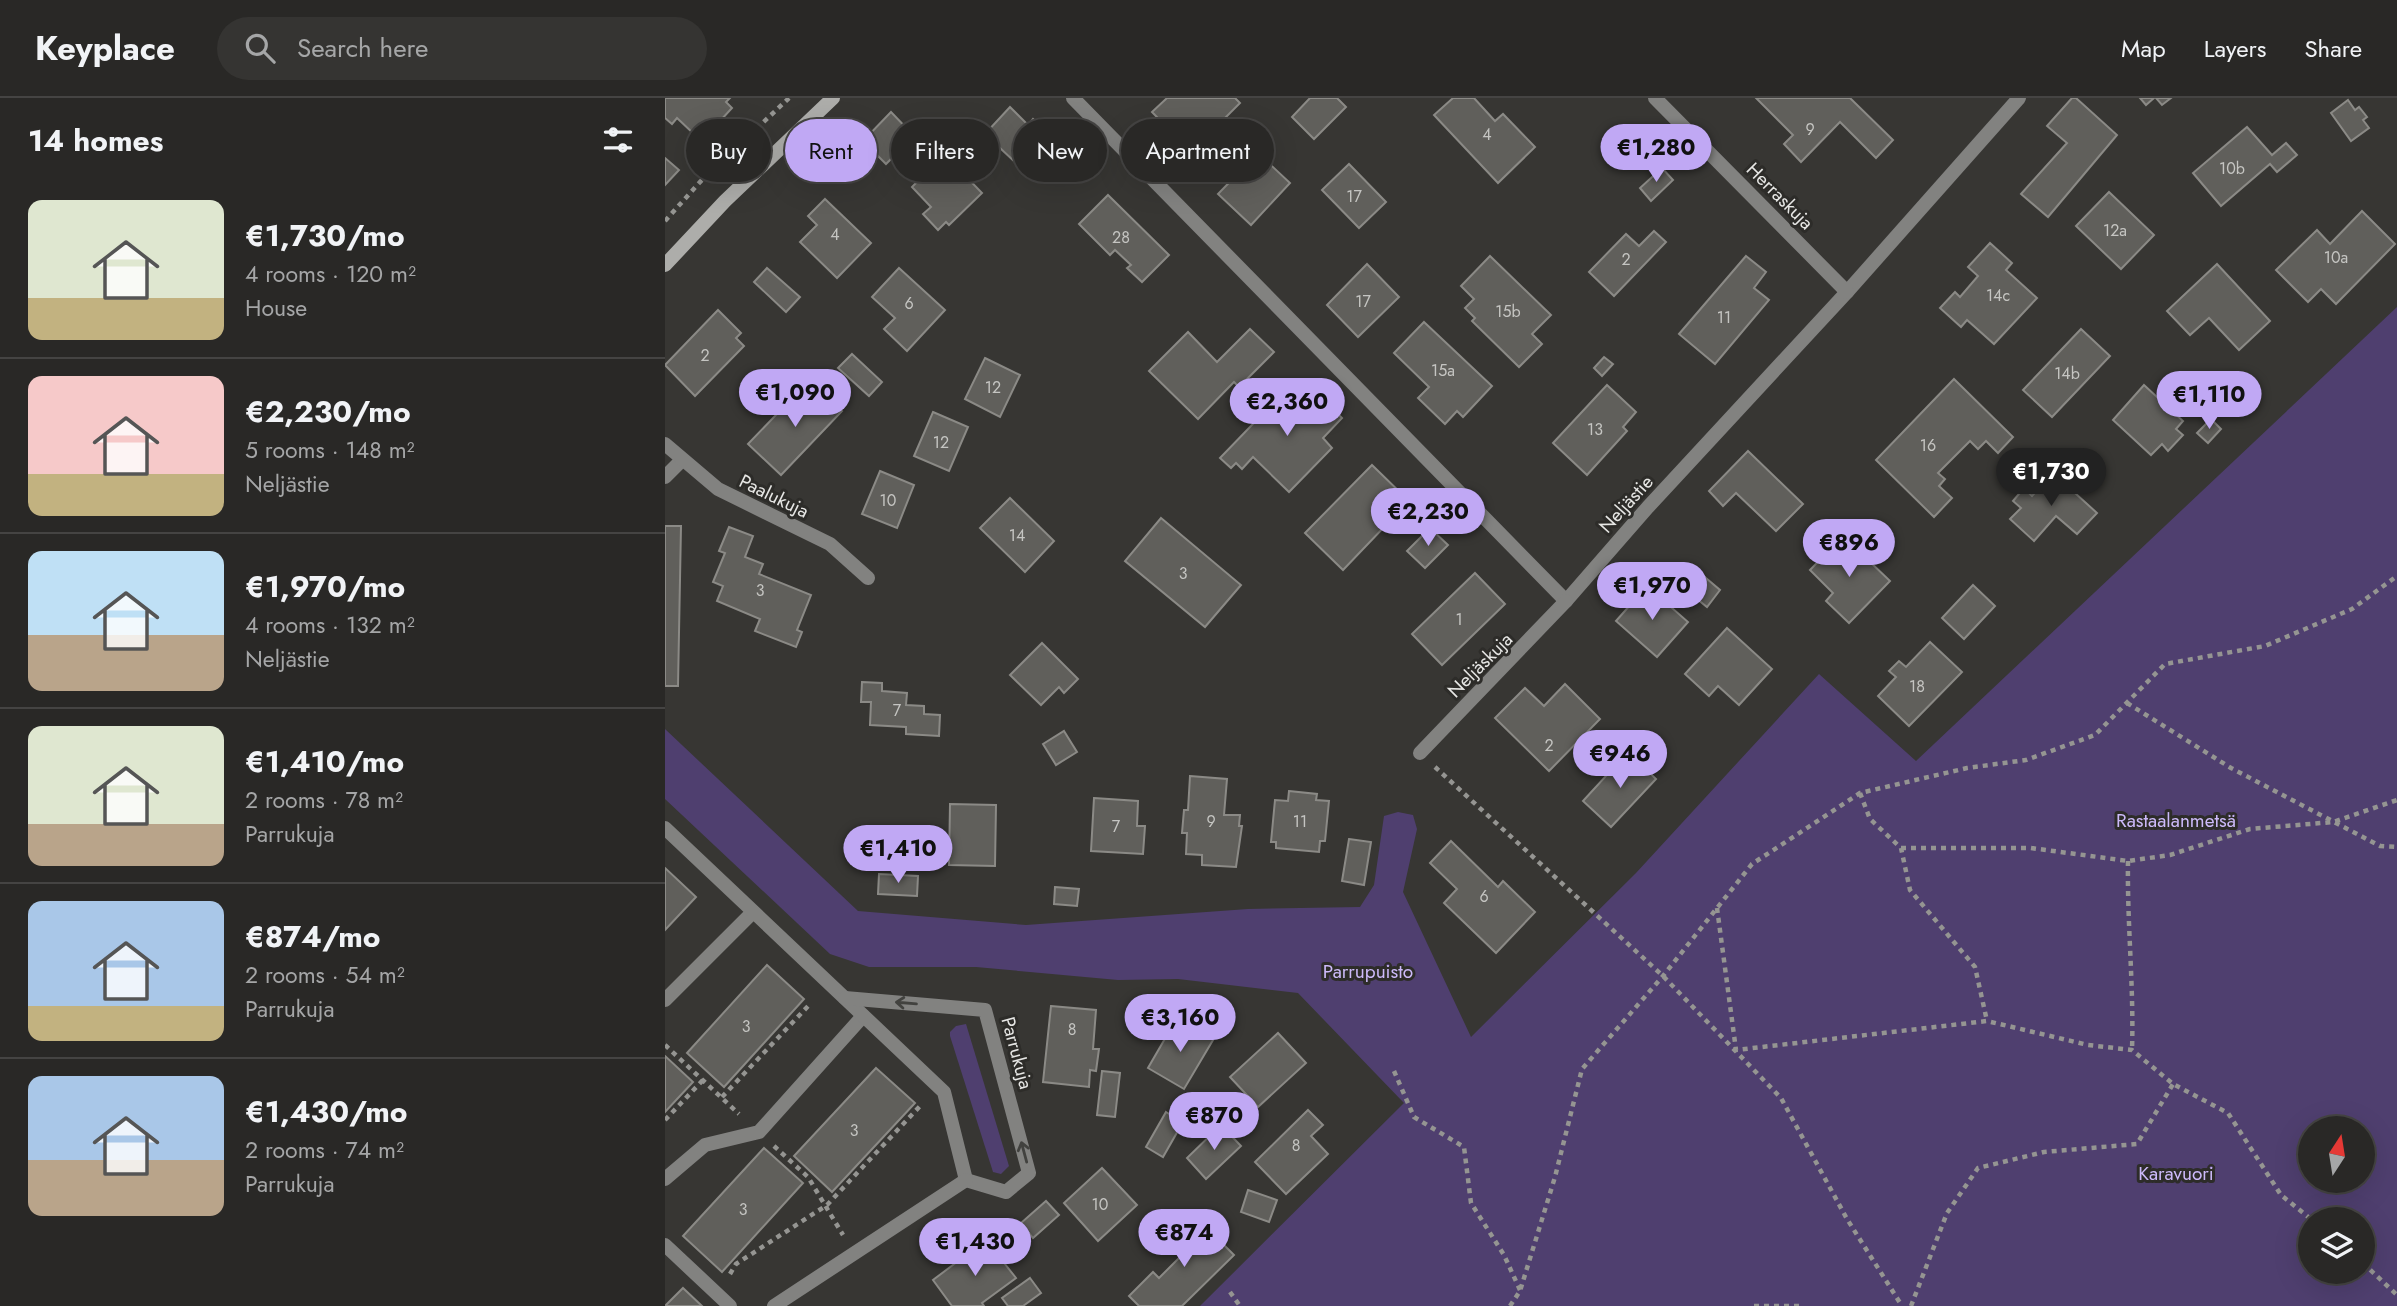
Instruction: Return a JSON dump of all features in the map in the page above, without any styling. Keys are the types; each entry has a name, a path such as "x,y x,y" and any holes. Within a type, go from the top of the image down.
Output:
{"street":[{"path":"665,265 733,192 833,98"},
{"path":"1073,98 1566,601"},
{"name":"Herraskuja","path":"1655,98 1847,292"},
{"name":"Neljästie","path":"1566,601 2019,98"},
{"name":"Paalukuja","path":"665,444 718,489 740,503 830,544 868,578"},
{"path":"665,477 682,460"},
{"name":"Neljäskuja","path":"1420,753 1566,601"},
{"path":"665,828 944,1092 966,1180 774,1306"},
{"path":"665,1000 753,912"},
{"name":"Parrukuja","path":"845,998 985,1010 1029,1173 1006,1192 966,1180"},
{"path":"665,1179 705,1145 759,1132 863,1016"},
{"path":"665,1245 730,1306"}],"path":[{"path":"665,221 700,182 789,98"},
{"path":"1510,1306 1520,1291 1555,1177 1582,1069 1663,976 1752,864 1860,793 1967,768 2026,760 2095,735 2165,664 2265,646 2352,609 2397,576"},
{"path":"2127,703 2231,768 2380,846 2397,846"},
{"path":"1420,753 1663,976 1781,1098 1847,1219 1902,1306"},
{"path":"1860,793 1870,819 1901,848 1910,890 1975,967 1987,1021"},
{"path":"1901,848 2031,848 2128,861 2170,855 2250,829 2333,822 2397,800"},
{"path":"2128,861 2132,1050"},
{"path":"1717,908 1735,1050"},
{"path":"722,1097 810,1004"},
{"path":"1735,1050 1987,1021 2088,1045 2132,1050 2173,1084 2228,1114 2281,1195 2298,1209"},
{"path":"1394,1071 1413,1117 1464,1147 1471,1203 1504,1255 1520,1291"},
{"path":"665,1120 703,1080"},
{"path":"1911,1306 1947,1213 1977,1168 2044,1152 2137,1144 2173,1084"},
{"path":"737,1281 729,1273 736,1264 827,1205 921,1105"},
{"path":"2375,1274 2396,1292"},
{"path":"1230,1292 1240,1306"},
{"path":"1754,1306 1804,1306"}],"green space":[{"path":"2397,307 2397,1306 1200,1306 1404,1103 1298,993 1178,979 1118,980 976,967 869,967 830,954 665,799 665,729 858,911 1026,925 1248,909 1360,907 1374,885 1384,816 1398,812 1413,815 1417,829 1403,892 1471,1037 1636,873 1819,674 1916,761"},
{"path":"966,1024 1009,1166 1001,1174 993,1172 950,1036 956,1026"}],"building":[{"path":"665,98 730,98 726,102 732,108 722,119 686,119 686,126 677,118 672,124 665,118"},
{"path":"1167,98 1235,98 1240,103 1224,119 1159,119 1152,112"},
{"path":"1310,98 1337,98 1346,107 1314,139 1292,117"},
{"path":"1453,98 1474,98 1495,121 1503,114 1535,147 1498,183 1434,115"},
{"path":"1756,98 1850,98 1893,140 1876,158 1840,122 1801,162 1784,144 1793,135"},
{"path":"2072,98 2076,98 2117,135 2048,217 2021,194 2067,143 2047,126"},
{"path":"2140,98 2154,98 2146,105"},
{"path":"2156,98 2171,98 2162,105"},
{"path":"2348,100 2355,110 2359,107 2367,117 2363,120 2369,128 2351,141 2331,113"},
{"path":"1010,107 1022,119 1013,119 1013,160 999,147 999,119"},
{"path":"891,112 898,119 891,119 891,159 886,164 877,155 877,126"},
{"path":"2247,127 2272,155 2286,143 2297,155 2277,172 2270,164 2221,206 2193,173"},
{"path":"665,158 679,170 665,185"},
{"path":"1349,164 1386,202 1359,228 1322,190"},
{"path":"1274,168 1290,183 1251,225 1218,194 1230,182 1274,182"},
{"path":"1662,168 1673,180 1651,201 1640,188"},
{"path":"971,182 982,193 949,225 946,222 938,230 923,214 931,207 912,187 916,183"},
{"path":"2109,192 2154,235 2121,269 2076,226"},
{"path":"1108,195 1169,255 1142,282 1127,268 1131,265 1115,250 1110,255 1079,224"},
{"path":"825,199 871,243 837,278 800,242 817,225 808,216"},
{"path":"2362,211 2395,244 2336,304 2321,289 2308,302 2276,270 2317,230 2330,244"},
{"path":"1654,231 1666,242 1614,296 1589,272 1626,234 1639,246"},
{"path":"1990,243 2012,263 2006,270 2037,298 1994,344 1967,320 1961,327 1940,308 1955,292 1960,297 1978,276 1968,267"},
{"path":"1490,256 1551,315 1532,334 1542,344 1519,367 1472,321 1475,318 1465,308 1474,299 1461,286"},
{"path":"1746,256 1766,272 1754,288 1769,300 1715,364 1679,334"},
{"path":"1367,264 1399,297 1358,337 1327,305"},
{"path":"2217,264 2270,321 2239,350 2209,318 2190,335 2167,311"},
{"path":"767,268 800,297 786,312 754,282"},
{"path":"899,268 945,310 907,351 884,329 895,318 872,297"},
{"path":"718,310 741,333 736,338 744,346 695,396 665,365"},
{"path":"1424,322 1492,386 1463,417 1457,411 1445,424 1418,398 1429,387 1394,353"},
{"path":"1250,329 1274,352 1239,387 1234,382 1198,419 1149,371 1188,332 1217,362"},
{"path":"2081,329 2110,356 2052,417 2023,390"},
{"path":"852,354 882,382 869,396 838,368"},
{"path":"1604,357 1613,364 1602,376 1594,368"},
{"path":"985,358 1020,375 1000,417 965,399"},
{"path":"1954,379 2013,437 1998,453 1986,441 1978,449 1970,441 1938,473 1945,479 1939,486 1952,498 1934,517 1876,460"},
{"path":"1309,385 1342,418 1323,438 1332,448 1289,492 1253,457 1242,469 1236,463 1231,468 1220,458 1281,395 1290,404"},
{"path":"1607,385 1636,412 1623,427 1627,431 1587,475 1553,443"},
{"path":"2144,385 2183,421 2176,429 2183,435 2168,451 2162,444 2151,455 2113,420"},
{"path":"816,386 842,411 781,475 748,444 798,392 805,398"},
{"path":"933,412 968,427 949,471 914,456"},
{"path":"2211,419 2221,429 2208,443 2197,433"},
{"path":"1748,451 1803,504 1776,531 1736,493 1723,506 1709,491"},
{"path":"1372,465 1409,501 1343,570 1305,533"},
{"path":"880,471 914,485 897,528 862,514"},
{"path":"2053,473 2097,513 2077,534 2056,516 2034,541 2010,519 2021,508 2013,501 2024,488 2032,496"},
{"path":"1010,498 1054,541 1025,572 980,528"},
{"path":"1161,518 1241,585 1205,627 1125,561"},
{"path":"665,526 681,526 678,686 665,686"},
{"path":"729,527 753,536 745,557 763,564 759,574 811,595 797,630 802,632 796,647 755,631 760,619 717,601 723,586 713,582 725,553 719,551"},
{"path":"1430,528 1448,545 1425,568 1407,551"},
{"path":"1843,536 1890,581 1849,623 1826,601 1833,593 1810,570"},
{"path":"1475,573 1505,604 1442,665 1412,634"},
{"path":"1700,573 1720,590 1707,607 1686,590"},
{"path":"1973,585 1995,606 1964,639 1942,618"},
{"path":"1647,586 1688,622 1657,657 1616,621"},
{"path":"1727,628 1772,669 1739,705 1718,686 1709,696 1685,674"},
{"path":"1930,642 1962,672 1909,726 1878,696 1896,677 1889,671 1899,661 1906,667"},
{"path":"1042,643 1078,679 1064,693 1059,687 1041,705 1010,675"},
{"path":"862,682 882,683 882,691 907,693 906,705 924,706 924,714 940,715 939,736 906,734 906,727 870,725 871,702 861,702"},
{"path":"1565,684 1600,719 1549,771 1495,718 1525,688 1544,706"},
{"path":"1064,731 1077,752 1056,765 1043,744"},
{"path":"1628,752 1656,779 1611,827 1583,801"},
{"path":"1190,776 1227,779 1224,815 1240,815 1239,826 1242,826 1236,867 1202,865 1202,855 1186,854 1187,833 1182,833 1184,810 1188,810"},
{"path":"1289,791 1317,794 1316,800 1329,801 1325,841 1320,841 1319,852 1276,848 1276,842 1271,842 1275,800 1288,801"},
{"path":"1094,798 1138,801 1137,826 1145,826 1143,854 1091,851"},
{"path":"950,804 996,805 995,866 949,865"},
{"path":"1349,839 1371,842 1364,885 1342,881"},
{"path":"1451,841 1498,887 1503,881 1535,912 1496,953 1444,903 1457,889 1430,863"},
{"path":"665,868 696,897 665,930"},
{"path":"879,874 918,876 917,896 878,894"},
{"path":"1055,887 1079,889 1077,906 1054,904"},
{"path":"767,965 804,999 724,1087 687,1053"},
{"path":"1051,1006 1096,1010 1093,1049 1099,1049 1096,1071 1090,1070 1089,1087 1043,1082"},
{"path":"1177,1018 1213,1040 1184,1089 1148,1068"},
{"path":"1278,1033 1306,1063 1258,1107 1230,1077"},
{"path":"665,1056 693,1082 665,1112"},
{"path":"876,1068 915,1103 832,1192 794,1156"},
{"path":"1102,1071 1120,1073 1115,1117 1097,1115"},
{"path":"1308,1110 1323,1125 1311,1136 1328,1154 1286,1194 1255,1162"},
{"path":"1166,1112 1183,1122 1163,1157 1146,1147"},
{"path":"1221,1125 1241,1146 1206,1179 1187,1158"},
{"path":"764,1148 803,1183 722,1272 683,1236"},
{"path":"1102,1168 1137,1205 1098,1241 1064,1203"},
{"path":"1248,1190 1277,1200 1269,1222 1241,1212"},
{"path":"1046,1201 1059,1215 1033,1238 1021,1223"},
{"path":"1183,1220 1199,1236 1207,1228 1234,1255 1182,1306 1139,1306 1129,1296 1153,1272 1159,1278 1184,1253 1167,1236"},
{"path":"986,1240 1016,1278 982,1303 984,1306 952,1306 933,1280"},
{"path":"1030,1278 1041,1293 1023,1306 1008,1306 1002,1298"},
{"path":"683,1288 702,1306 665,1306"}],"park label":[{"name":"Rastaalanmetsä","path":"2176,820"},
{"name":"Parrupuisto","path":"1368,971"},
{"name":"Karavuori","path":"2176,1173"}]}
